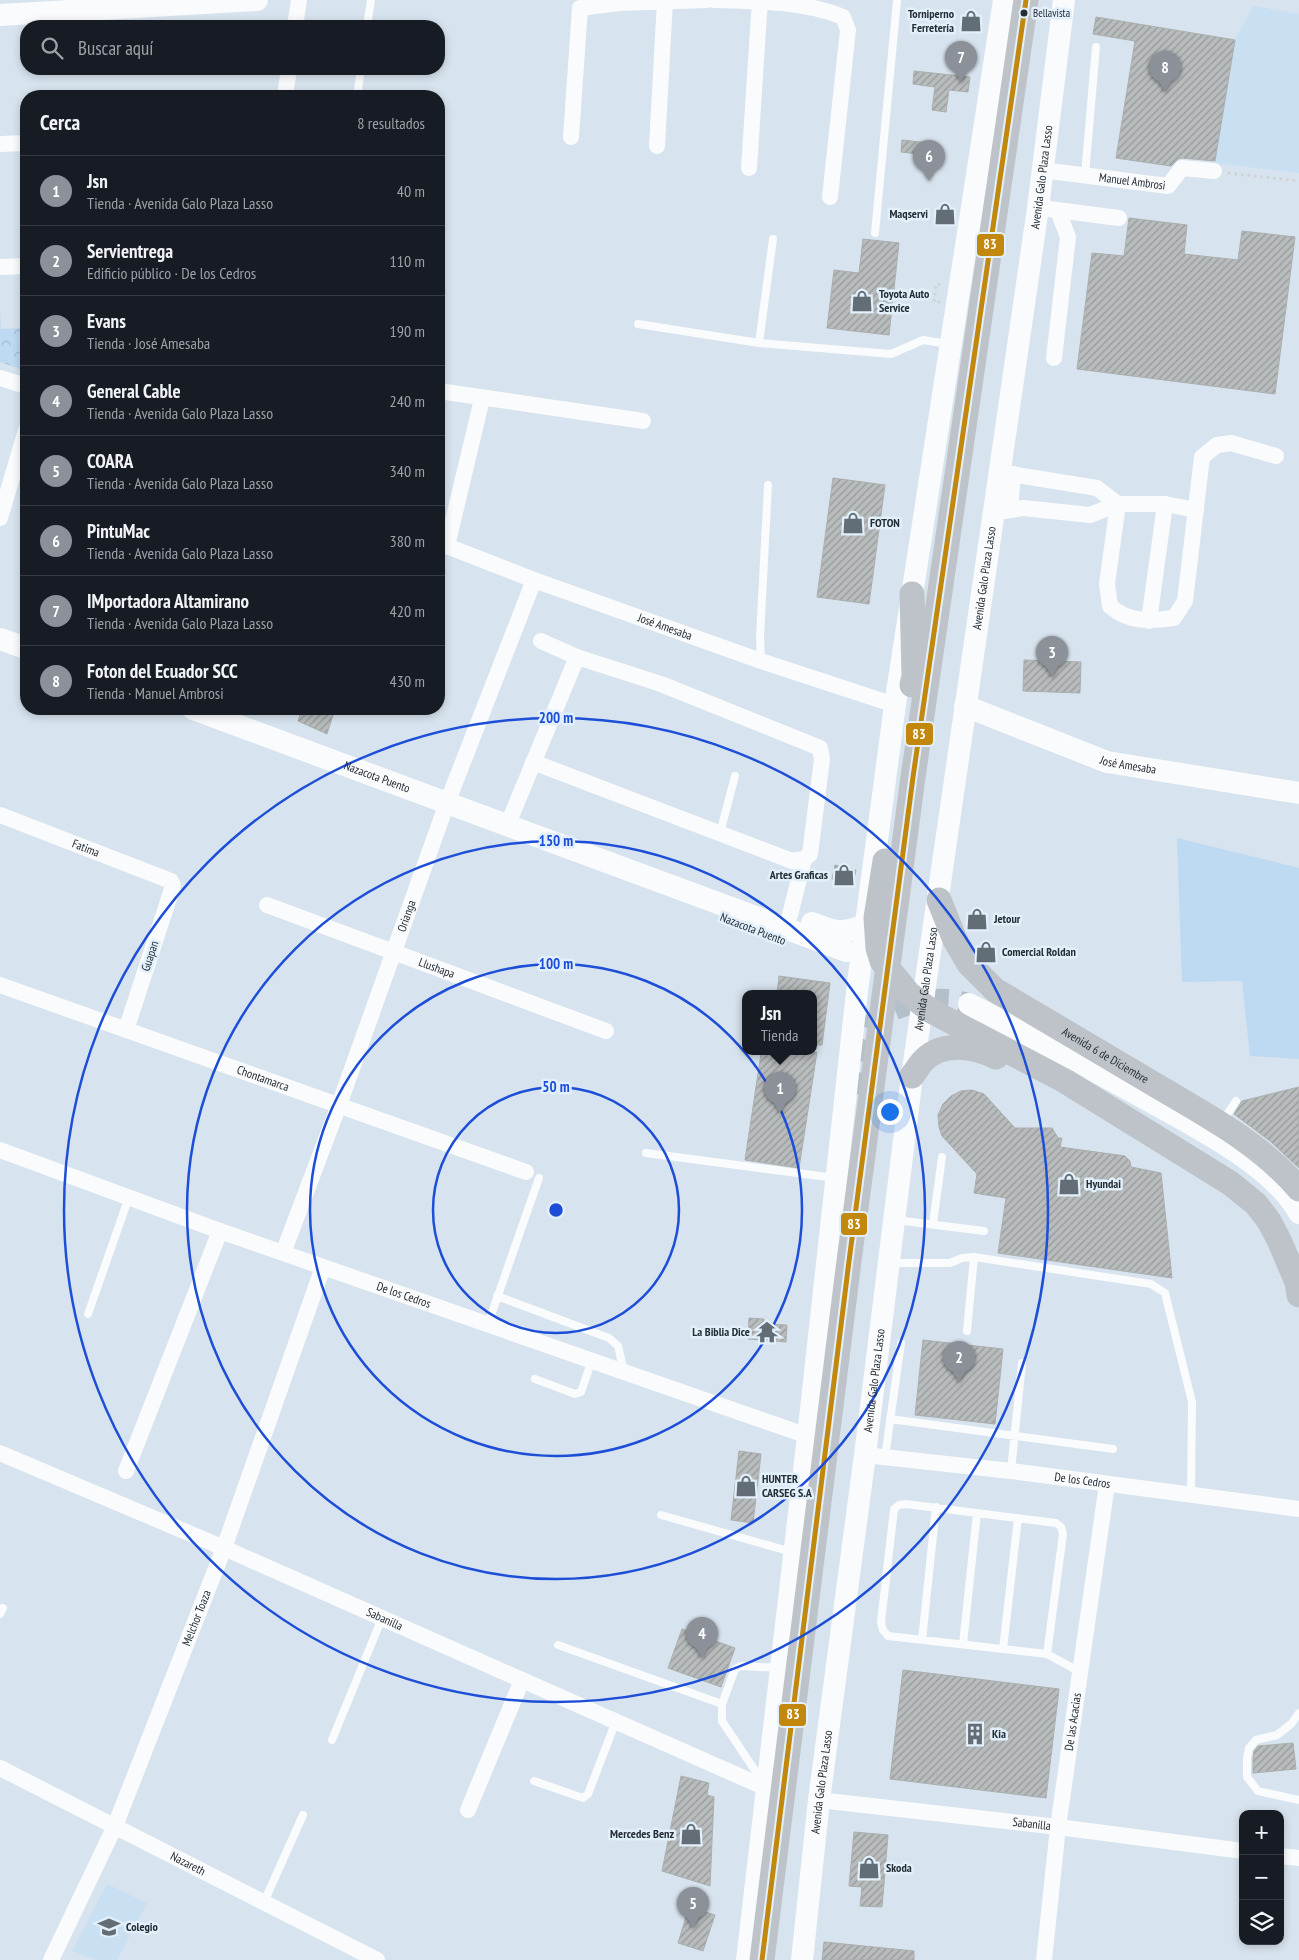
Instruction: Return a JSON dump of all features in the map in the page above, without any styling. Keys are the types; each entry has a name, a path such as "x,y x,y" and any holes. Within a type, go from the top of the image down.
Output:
{"main road":[{"path":"0,15 80,5 257,0"},
{"path":"747,1960 858,983 895,705 1004,0"},
{"path":"762,1960 849,1261 913,777 1026,0"},
{"name":"Avenida Galo Plaza Lasso","path":"780,1960 800,1785 843,1453 860,1298 927,774 1005,261 1041,0"},
{"name":"Avenida Galo Plaza Lasso","path":"802,1960 819,1800 875,1456 889,1263 912,1076 965,706 1001,512 1048,210 1042,170 1064,0"},
{"path":"912,594 914,676 876,918 876,933 882,961 908,992 931,1011 1065,1081 1230,1182 1256,1204 1269,1221 1280,1240 1297,1282 1299,1295"},
{"path":"0,639 20,646"},
{"name":"José Amesaba","path":"965,706 1107,762 1299,793"},
{"name":"Nazacota Puento","path":"209,715 562,844 846,951"},
{"path":"562,844 598,846 837,932 850,931 866,925"},
{"name":"Nazacota Puento","path":"562,844 590,864 847,966 853,972 858,983"},
{"name":"Avenida 6 de Diciembre","path":"938,900 955,940 969,964 995,990 1221,1124 1262,1152 1299,1189"},
{"name":"Avenida 6 de Diciembre","path":"969,1004 1194,1126 1250,1161 1293,1202 1299,1212"},
{"path":"912,1076 924,1060 937,1051 948,1048 972,1048 985,1051 1057,1090 1126,1120"},
{"path":"822,1312 856,1094"}],"street":[{"path":"296,20 299,0"},
{"path":"571,137 580,8 665,1 707,0"},
{"path":"714,0 760,1 827,11 843,17 848,30 830,197"},
{"path":"657,146 665,1"},
{"path":"749,168 760,1"},
{"path":"286,90 288,75"},
{"path":"0,144 20,143"},
{"name":"Manuel Ambrosi","path":"1042,170 1168,186 1182,168 1214,171"},
{"path":"1048,210 1119,218"},
{"path":"1048,210 1068,237 1054,358"},
{"path":"0,267 20,266"},
{"path":"0,378 20,384"},
{"path":"445,392 643,422"},
{"path":"445,537 482,399"},
{"path":"1118,504 1107,584 1110,606 1120,615 1149,621 1174,618 1185,601 1202,457 1217,445 1231,443 1276,456"},
{"path":"0,518 20,450"},
{"path":"1006,473 1098,488 1118,504"},
{"path":"1001,512 1023,508 1090,515 1118,504 1165,504 1196,510"},
{"path":"1149,621 1165,504"},
{"name":"José Amesaba","path":"445,545 534,580 761,661 895,705"},
{"name":"Orianga","path":"283,1253 339,1105 447,803 534,580"},
{"path":"541,641 577,657 660,684 820,748 822,758 811,850 804,859 790,915"},
{"path":"508,824 577,657"},
{"path":"533,762 792,861 804,859"},
{"name":"Fatima","path":"0,814 171,880 173,883"},
{"name":"Guapan","path":"126,1030 174,886 173,883"},
{"name":"Llushapa","path":"267,905 394,954 606,1031"},
{"name":"Chontamarca","path":"0,985 533,1175"},
{"name":"De los Cedros","path":"0,1150 220,1231 808,1436"},
{"path":"126,1472 220,1231"},
{"name":"Melchor Toaza","path":"51,1960 115,1826 224,1548 323,1267"},
{"name":"Sabanilla","path":"0,1453 224,1548 766,1788"},
{"name":"De los Cedros","path":"875,1456 1011,1471 1299,1509"},
{"name":"De las Acacias","path":"1044,1960 1058,1827 1107,1484"},
{"path":"468,1810 522,1680"},
{"name":"Nazareth","path":"0,1768 264,1902 369,1958"},
{"name":"Sabanilla","path":"819,1800 1058,1827 1239,1850"},
{"path":"1284,1856 1299,1858"}],"lane":[{"path":"369,20 371,0"},
{"path":"875,233 897,0"},
{"path":"1085,175 1096,48"},
{"path":"359,90 360,75"},
{"path":"759,343 773,239"},
{"path":"638,324 759,343 891,354 923,340 950,345"},
{"path":"761,661 760,637 768,485"},
{"path":"720,833 735,776"},
{"path":"1221,1124 1236,1101"},
{"path":"646,1153 835,1178"},
{"path":"933,1224 942,1157"},
{"path":"488,1324 533,1175"},
{"path":"88,1314 129,1198"},
{"path":"894,1220 984,1231"},
{"path":"889,1263 950,1263 962,1258 974,1257 1151,1284 1165,1293 1192,1402 1191,1494"},
{"path":"967,1331 974,1257"},
{"path":"497,1296 609,1338 618,1346 624,1372"},
{"path":"875,1456 890,1419 901,1343"},
{"path":"535,1379 575,1394 581,1392 592,1360"},
{"path":"1011,1471 1022,1363"},
{"path":"890,1419 1113,1449"},
{"path":"1047,1654 1063,1534 1061,1527 1056,1523 936,1507 906,1504 899,1505 894,1510 880,1622 888,1636 1047,1654 1080,1672"},
{"path":"922,1640 936,1507"},
{"path":"963,1644 977,1513"},
{"path":"661,1515 794,1553"},
{"path":"1003,1649 1018,1518"},
{"path":"332,1740 382,1618"},
{"path":"558,1645 722,1704"},
{"path":"766,1788 722,1722 722,1704 735,1669 741,1666 781,1668"},
{"path":"1299,1714 1292,1724 1277,1734 1256,1740 1249,1748 1248,1758 1248,1777 1258,1790 1299,1800"},
{"path":"534,1781 583,1798 588,1794 616,1722"},
{"path":"264,1902 303,1815"}],"path":[{"path":"1214,171 1299,181"}],"shaded area":[{"path":"1253,6 1299,14 1299,173 1215,163 1235,40"},
{"name":"Colegio","path":"107,1884 147,1903 117,1960 97,1960 72,1951"}],"green space":[{"path":"0,311 1,329 20,328 20,369 0,362"},
{"path":"1177,838 1299,868 1299,1059 1250,1056 1242,981 1182,982"}],"building":[{"path":"1096,17 1235,40 1215,161 1182,158 1178,159 1171,166 1116,158 1135,41 1093,34"},
{"path":"914,71 970,77 968,92 949,90 946,112 932,110 935,87 913,84"},
{"path":"902,140 937,144 936,156 901,152"},
{"path":"1129,218 1187,225 1184,254 1238,260 1242,231 1295,237 1275,394 1077,369 1092,253 1124,256"},
{"name":"Toyota Auto Service","path":"863,239 899,243 889,335 827,328 834,270 859,273"},
{"name":"FOTON","path":"833,478 885,485 869,604 817,597"},
{"path":"1024,660 1081,662 1080,693 1023,691"},
{"path":"300,715 333,715 327,734 298,721"},
{"name":"Artes Graficas","path":"835,865 856,870 853,884 832,879"},
{"path":"779,976 830,983 822,1045 817,1045 817,990 777,990"},
{"path":"761,1055 817,1055 799,1168 745,1160"},
{"path":"1299,1087 1299,1168 1270,1141 1234,1114 1242,1101"},
{"name":"Hyundai","path":"972,1090 984,1094 1015,1128 1052,1128 1058,1138 1062,1138 1060,1147 1125,1156 1130,1161 1131,1167 1161,1173 1172,1278 998,1253 1006,1198 974,1193 977,1174 942,1136 939,1127 938,1115 943,1104 951,1096 961,1091"},
{"name":"La Biblia Dice","path":"749,1318 764,1319 764,1324 787,1325 786,1342 748,1339"},
{"path":"923,1340 1003,1349 995,1424 915,1415"},
{"path":"739,1451 761,1454 753,1523 731,1520"},
{"path":"682,1629 735,1648 721,1687 668,1668"},
{"name":"Kia","path":"903,1670 1059,1689 1046,1798 890,1779"},
{"path":"1293,1743 1296,1769 1253,1773 1254,1751 1258,1746"},
{"name":"Mercedes Benz","path":"681,1776 709,1783 707,1795 714,1797 710,1886 662,1871"},
{"path":"854,1832 888,1835 882,1907 860,1906 862,1887 849,1886"},
{"path":"689,1907 715,1915 703,1951 678,1943"},
{"path":"824,1942 914,1951 914,1960 822,1960"}],"tunnel":[{"path":"856,1094 867,1039 874,1023 879,1017 897,1008 929,1000 949,1000 969,1004"}],"transit line":[{"name":"83","path":"762,1960 849,1261 913,777 1026,0"}],"place":[{"name":"Bellavista","path":"1024,13"},
{"name":"Torniperno Ferretería","path":"971,21"},
{"name":"IMportadora Altamirano","path":"961,82"},
{"name":"Foton del Ecuador SCC","path":"1165,92"},
{"name":"PintuMac","path":"929,181"},
{"name":"Maqservi","path":"945,214"},
{"name":"Toyota Auto Service","path":"862,301"},
{"name":"FOTON","path":"853,523"},
{"name":"Evans","path":"1052,677"},
{"name":"Artes Graficas","path":"844,875"},
{"name":"Jetour","path":"977,919"},
{"name":"Comercial Roldan","path":"986,952"},
{"name":"Jsn","path":"780,1113"},
{"name":"Hyundai","path":"1069,1184"},
{"name":"La Biblia Dice","path":"767,1332"},
{"name":"Servientrega","path":"959,1382"},
{"name":"HUNTER CARSEG S.A","path":"746,1486"},
{"name":"General Cable","path":"702,1658"},
{"name":"Kia","path":"975,1734"},
{"name":"Mercedes Benz","path":"691,1834"},
{"name":"Skoda","path":"869,1868"},
{"name":"Colegio","path":"109,1927"},
{"name":"COARA","path":"693,1928"}]}
